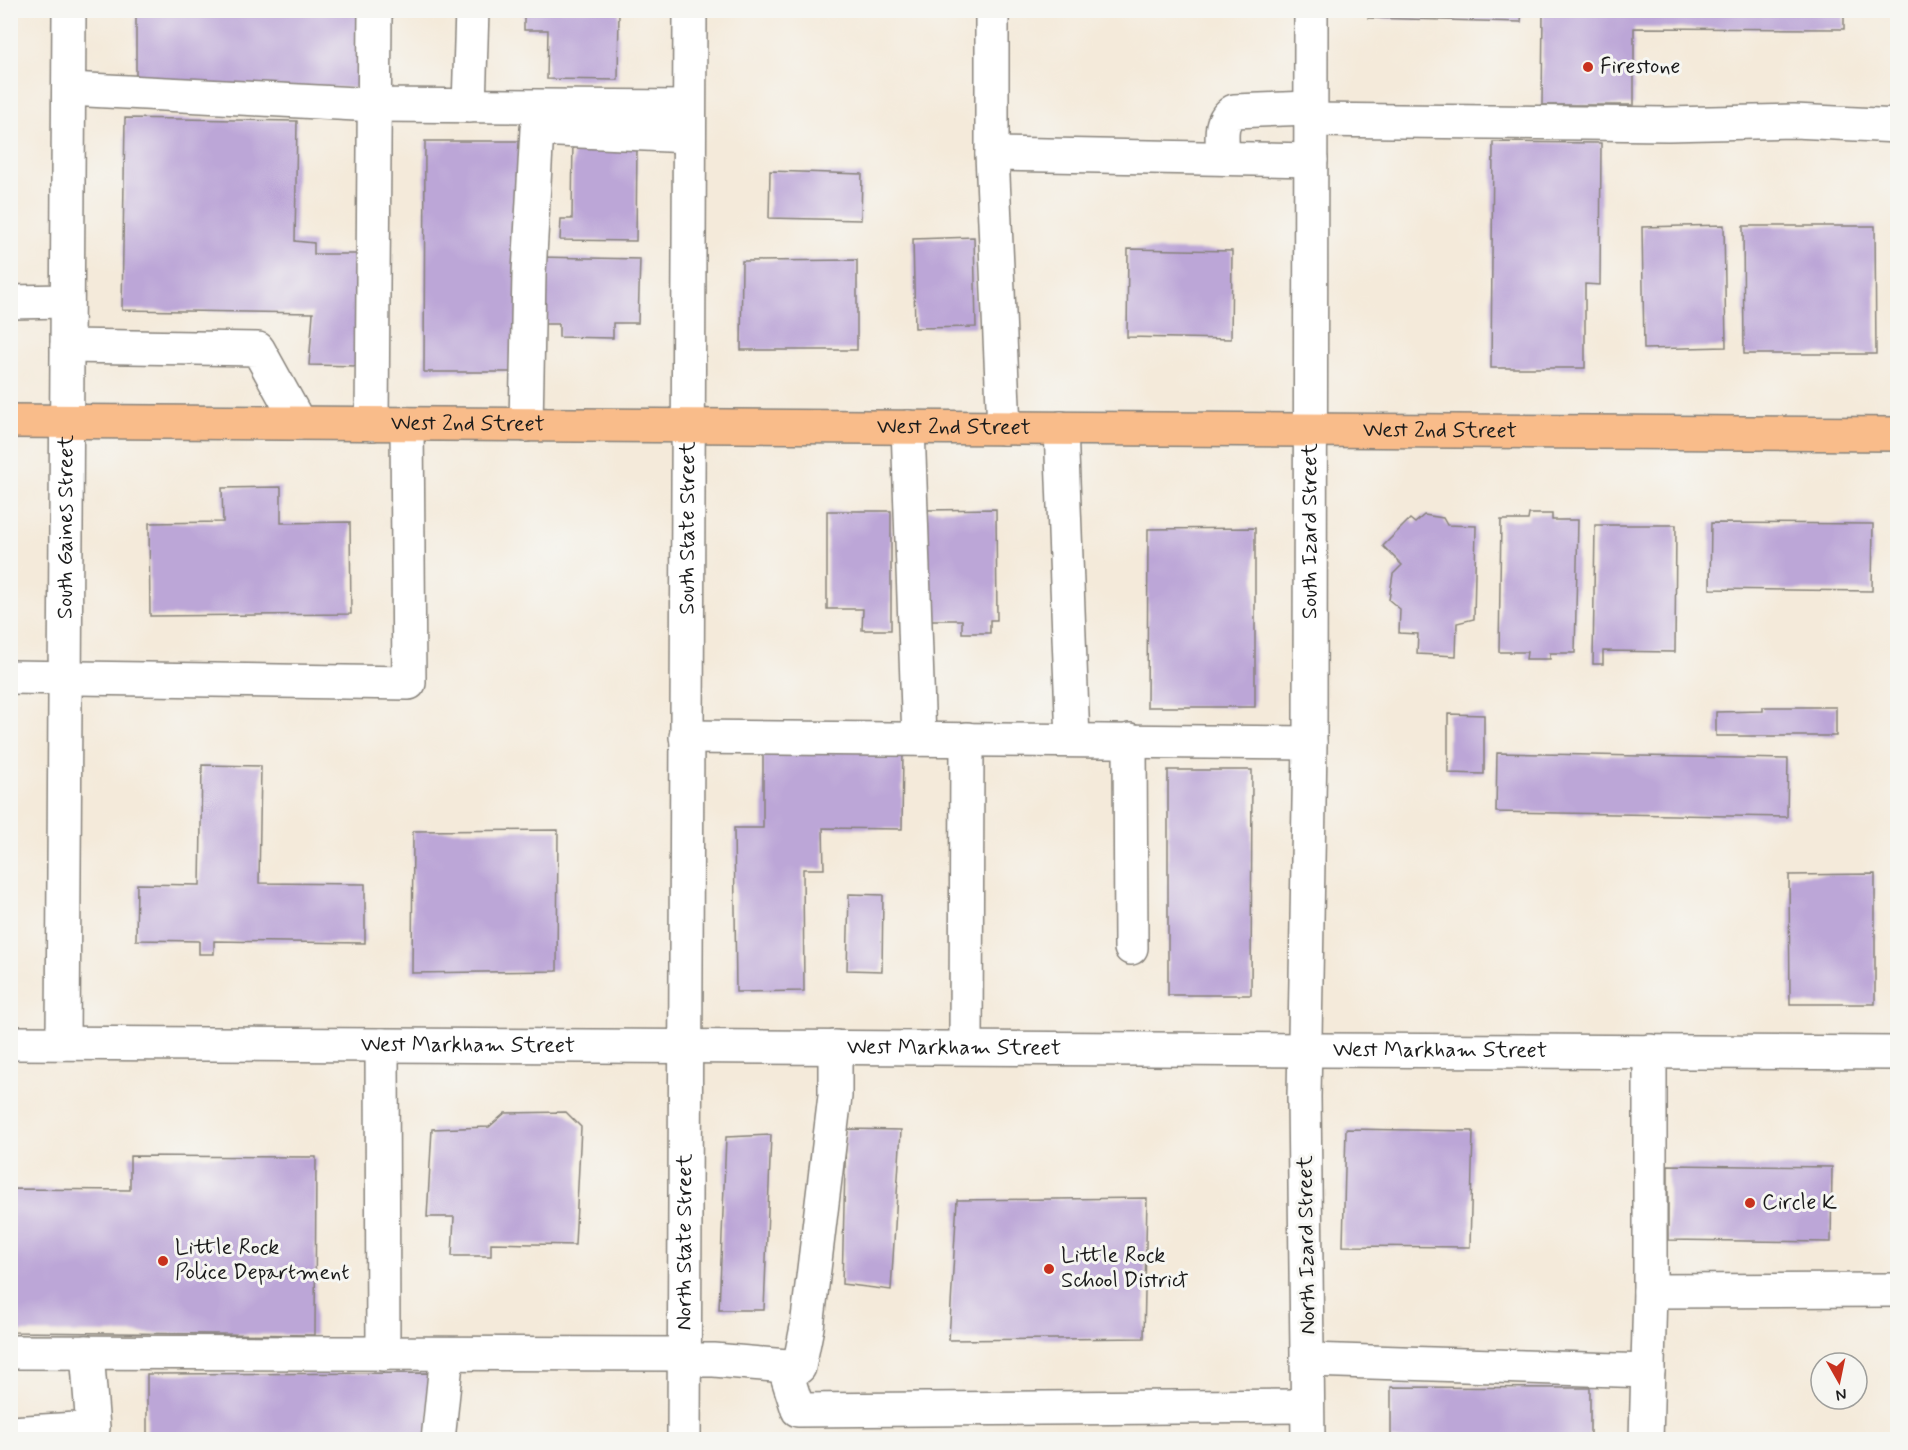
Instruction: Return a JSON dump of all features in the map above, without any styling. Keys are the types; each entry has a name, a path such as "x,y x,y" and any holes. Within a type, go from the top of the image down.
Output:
{"main road":[{"name":"West 2nd Street","path":"10,421 1898,434"}],"street":[{"name":"South Gaines Street","path":"63,1043 69,10"},
{"path":"372,424 375,10"},
{"path":"469,106 471,10"},
{"name":"South State Street","path":"684,1046 690,10"},
{"path":"992,10 992,154 1004,428"},
{"name":"South Izard Street","path":"1305,1050 1310,743 1308,430 1311,10"},
{"path":"69,89 375,105 469,106 689,122"},
{"path":"1223,158 1222,123 1226,116 1234,111 1668,124 1794,121 1898,126"},
{"path":"526,425 529,273 537,129 689,122"},
{"path":"992,154 1311,160"},
{"path":"10,302 67,302"},
{"path":"67,346 258,349 299,423"},
{"path":"10,677 409,683 407,424"},
{"path":"908,427 919,739"},
{"path":"1061,428 1073,740"},
{"path":"686,737 1310,743"},
{"path":"966,1047 967,739"},
{"path":"1130,740 1131,948"},
{"name":"West Markham Street","path":"10,1043 1898,1053"},
{"path":"382,1045 382,1354"},
{"name":"North State Street","path":"684,1046 684,1440"},
{"path":"10,1352 684,1357 800,1367 807,1327 834,1096 835,1047"},
{"name":"North Izard Street","path":"1305,1050 1308,1440"},
{"path":"1646,1440 1650,1291 1650,1052"},
{"path":"1650,1291 1898,1290"},
{"path":"10,1433 98,1434 87,1352"},
{"path":"438,1440 447,1354"},
{"path":"1309,1360 1648,1371"},
{"path":"784,1366 798,1410 1308,1407"}],"building":[{"path":"136,10 371,10 370,88 136,87"},
{"path":"524,10 619,10 618,80 547,79 548,30 524,30"},
{"path":"1368,10 1522,10 1521,22 1368,18"},
{"name":"Firestone","path":"1543,10 1844,10 1844,29 1634,28 1634,105 1542,105"},
{"path":"125,118 297,121 295,241 314,243 314,254 361,254 359,366 309,365 313,313 122,310"},
{"path":"573,136 637,144 636,241 560,240 561,219 572,219"},
{"path":"425,141 520,141 519,372 424,372"},
{"path":"1493,142 1601,143 1600,285 1585,284 1585,368 1491,368"},
{"path":"770,171 862,174 861,220 769,218"},
{"path":"1724,225 1726,347 1644,349 1642,227"},
{"path":"1743,226 1875,226 1876,354 1744,354"},
{"path":"974,237 976,327 915,328 913,239"},
{"path":"1128,249 1232,251 1231,339 1127,337"},
{"path":"537,257 640,259 638,323 613,323 613,338 559,337 559,324 536,324"},
{"path":"857,260 857,350 741,350 742,261"},
{"path":"281,487 281,523 350,522 351,614 150,616 149,523 223,522 222,488"},
{"path":"996,509 997,620 990,620 990,633 962,633 962,620 927,620 927,510"},
{"path":"827,511 891,511 891,630 862,630 863,609 827,609"},
{"path":"1529,514 1552,514 1552,520 1578,520 1575,653 1550,653 1550,659 1526,659 1527,652 1499,652 1501,520 1528,520"},
{"path":"1424,515 1443,518 1447,525 1476,526 1474,619 1457,623 1456,656 1417,654 1418,634 1399,633 1400,609 1389,600 1393,574 1402,565 1383,546 1410,519 1415,523"},
{"path":"1711,523 1873,524 1872,591 1710,589"},
{"path":"1595,525 1676,525 1675,652 1603,651 1603,664 1593,664"},
{"path":"1255,528 1255,707 1147,707 1148,529"},
{"path":"1763,707 1836,707 1836,736 1716,736 1716,712 1763,711"},
{"path":"1448,714 1484,715 1484,774 1448,773"},
{"path":"763,750 903,750 902,829 823,828 824,869 803,869 804,991 736,992 734,828 763,828"},
{"path":"1497,753 1788,759 1787,817 1496,812"},
{"path":"202,765 261,766 259,883 365,884 365,943 214,941 214,954 199,954 199,941 136,940 137,884 200,885"},
{"path":"1168,770 1252,770 1251,995 1168,995"},
{"path":"558,830 557,971 412,973 413,831"},
{"path":"1875,874 1875,1004 1790,1004 1789,875"},
{"path":"849,894 883,895 882,971 847,970"},
{"path":"566,1112 581,1127 575,1245 491,1243 491,1256 452,1256 454,1217 427,1217 432,1129 489,1127 505,1113"},
{"path":"846,1129 901,1130 891,1290 842,1284"},
{"path":"1346,1129 1473,1131 1470,1247 1343,1246"},
{"path":"771,1135 764,1310 719,1310 726,1137"},
{"name":"Little Rock Police Department","path":"130,1156 316,1157 315,1335 10,1332 10,1189 130,1190"},
{"name":"Circle K","path":"1668,1165 1832,1167 1831,1242 1668,1240"},
{"name":"Little Rock School District","path":"1147,1198 1144,1338 949,1340 957,1200"},
{"path":"429,1373 429,1440 147,1440 147,1374"},
{"path":"1391,1387 1590,1388 1590,1440 1391,1440"}],"place":[{"name":"Firestone","path":"1588,67"},
{"name":"Circle K","path":"1750,1203"},
{"name":"Little Rock Police Department","path":"163,1261"},
{"name":"Little Rock School District","path":"1049,1269"}]}
